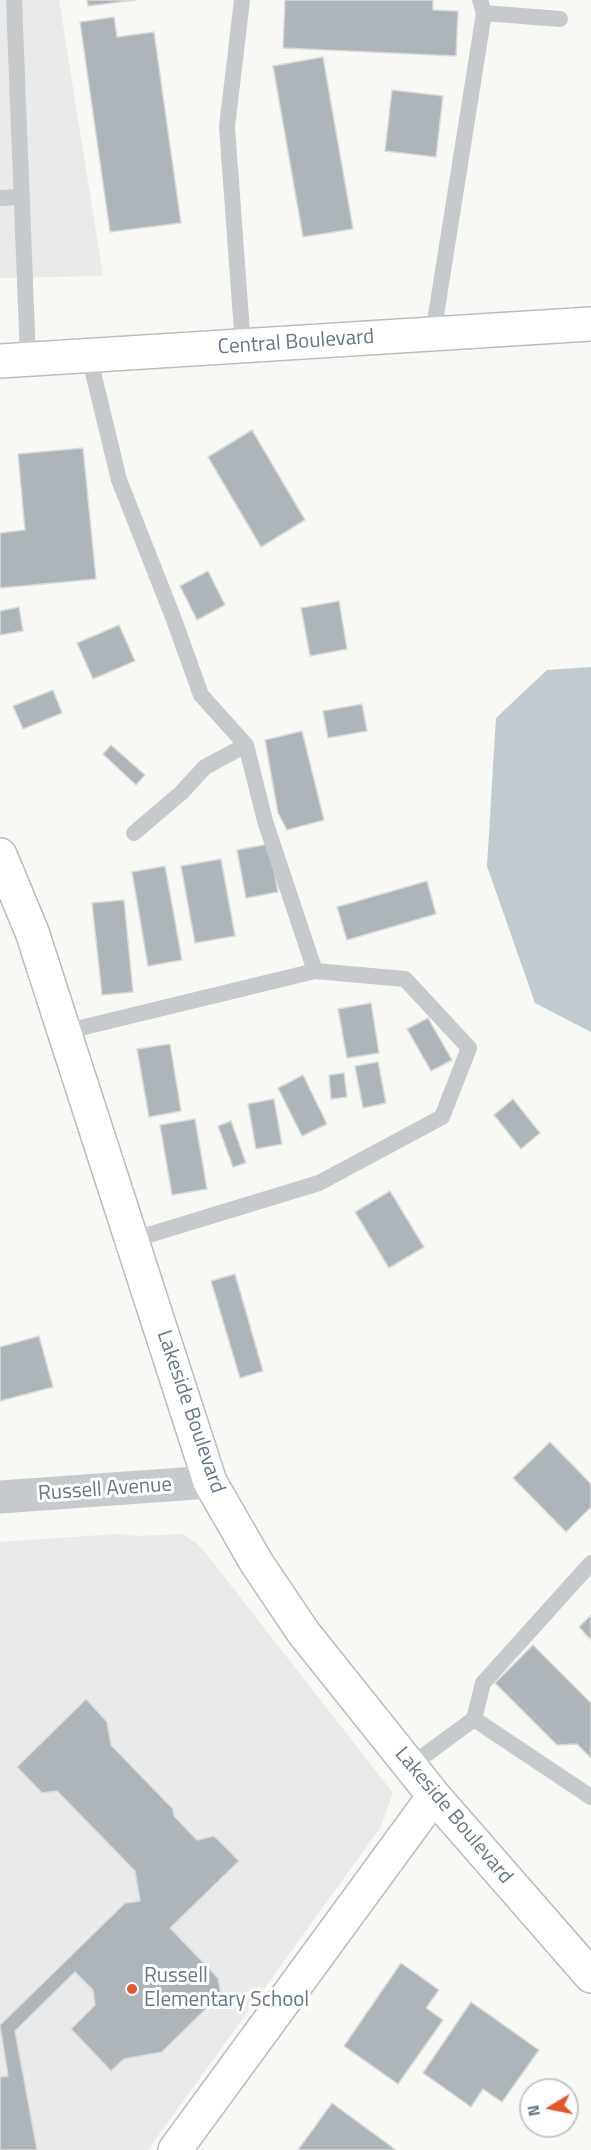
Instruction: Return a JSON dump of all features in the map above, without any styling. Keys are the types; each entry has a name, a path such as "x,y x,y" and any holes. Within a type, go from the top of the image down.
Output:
{"street":[{"name":"Central Boulevard","path":"14,360 591,324"},
{"name":"Lakeside Boulevard","path":"0,855 32,932 210,1482 256,1562 303,1632 434,1796 591,1976"},
{"name":"Russell Avenue","path":"0,1497 210,1482"},
{"path":"175,2150 434,1796"}],"lane":[{"path":"14,0 22,197 14,360"},
{"path":"242,0 227,127 243,346"},
{"path":"433,334 482,7 560,19"},
{"path":"0,198 22,197"},
{"path":"88,356 119,480 201,695 246,745 265,821 315,971"},
{"path":"134,833 181,793 205,767 246,745"},
{"path":"64,1032 315,971 405,979 469,1048 442,1117 319,1183 132,1240"},
{"path":"410,1766 474,1719 483,1683 591,1563"},
{"path":"474,1719 591,1797"}],"shaded area":[{"path":"0,0 59,0 103,276 0,278"},
{"path":"591,667 591,1032 535,1003 487,866 496,718 547,670"},
{"name":"Russell Elementary School","path":"117,1534 139,1536 182,1534 196,1543 393,1793 380,1828 148,2150 0,2150 0,1542"}],"building":[{"path":"87,0 136,0 88,6"},
{"path":"285,0 433,0 433,10 458,11 456,56 283,48"},
{"path":"114,17 117,37 154,32 181,223 110,232 80,22"},
{"path":"323,57 353,229 303,237 273,66"},
{"path":"392,90 443,96 436,157 385,151"},
{"path":"252,430 305,520 261,547 208,457"},
{"path":"83,448 96,579 0,588 0,533 25,530 18,454"},
{"path":"208,571 225,605 197,620 180,586"},
{"path":"339,601 347,649 310,656 301,608"},
{"path":"19,607 23,631 0,635 0,611"},
{"path":"119,625 135,661 93,679 77,643"},
{"path":"53,690 62,713 23,729 13,706"},
{"path":"362,704 367,731 328,738 323,711"},
{"path":"302,731 324,820 287,830 278,813 265,740"},
{"path":"111,745 145,775 136,785 103,754"},
{"path":"269,844 278,892 246,898 237,850"},
{"path":"221,859 235,936 195,943 181,866"},
{"path":"165,866 182,960 148,966 132,872"},
{"path":"427,881 436,914 347,940 337,907"},
{"path":"124,900 133,992 102,995 92,903"},
{"path":"371,1003 379,1053 347,1058 338,1009"},
{"path":"428,1018 452,1060 431,1071 407,1029"},
{"path":"170,1044 181,1111 149,1117 137,1049"},
{"path":"378,1062 386,1103 363,1108 355,1066"},
{"path":"344,1073 347,1097 331,1099 329,1075"},
{"path":"303,1075 327,1124 302,1136 278,1088"},
{"path":"274,1099 282,1144 256,1149 248,1104"},
{"path":"513,1099 540,1133 521,1149 494,1115"},
{"path":"195,1119 207,1189 172,1195 160,1125"},
{"path":"231,1121 246,1163 233,1167 218,1126"},
{"path":"390,1191 424,1247 389,1268 355,1212"},
{"path":"235,1274 263,1371 240,1378 211,1281"},
{"path":"39,1336 53,1387 0,1401 0,1347"},
{"path":"550,1442 591,1484 591,1507 566,1532 513,1478"},
{"path":"591,1615 591,1640 579,1627"},
{"path":"533,1645 591,1703 591,1758 577,1744 557,1745 495,1683"},
{"path":"86,1699 107,1722 111,1745 173,1809 174,1816 197,1840 214,1836 239,1861 170,1928 218,1978 221,1994 162,2052 124,2059 111,2071 71,2029 95,2005 93,1990 75,1972 15,2031 37,2150 0,2150 0,2077 8,2076 0,2025 125,1903 140,1901 135,1871 57,1791 42,1793 17,1767"},
{"path":"401,1963 439,1990 426,2008 443,2020 398,2084 344,2046"},
{"path":"471,2002 539,2050 502,2102 483,2089 471,2107 423,2073"},
{"path":"332,2103 396,2150 298,2150"}],"place":[{"name":"Russell Elementary School","path":"132,1989"}]}
